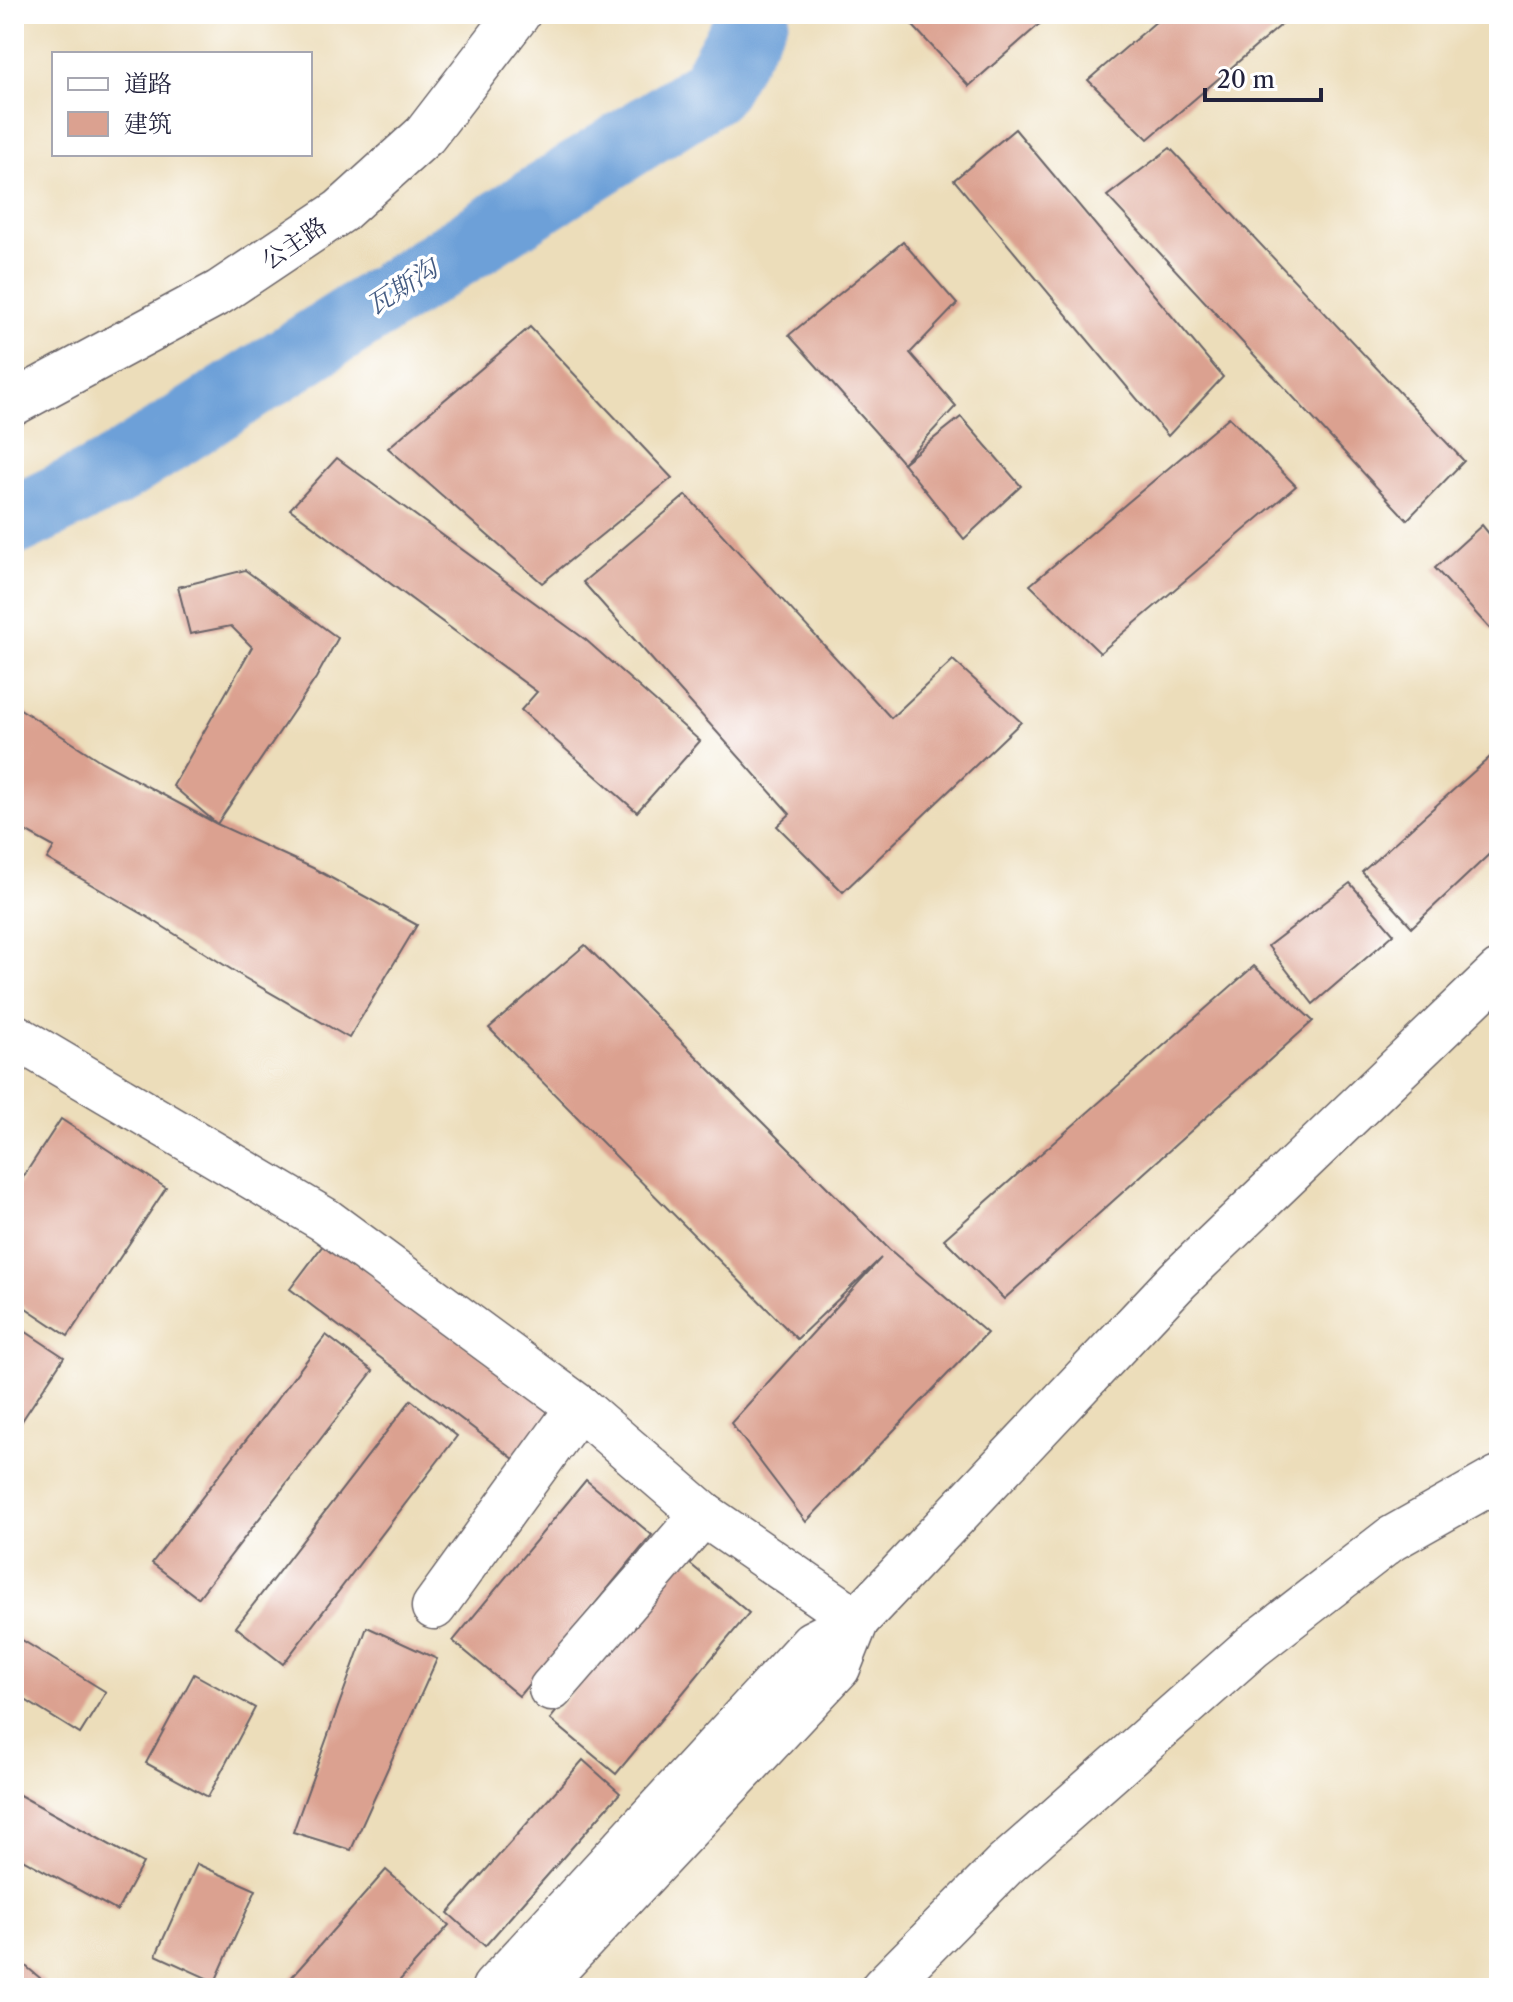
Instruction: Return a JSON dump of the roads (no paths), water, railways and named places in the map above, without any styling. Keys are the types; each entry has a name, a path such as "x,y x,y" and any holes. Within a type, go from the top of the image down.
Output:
{"main road":[{"name":"公主路","path":"14,403 220,292 341,211 425,135 518,14"},
{"path":"494,1988 812,1643 857,1620 1178,1280 1499,972"},
{"path":"14,1036 325,1220 579,1407 703,1514 857,1620"},
{"path":"434,1607 579,1407"},
{"path":"883,1988 1005,1865 1253,1646 1391,1539 1499,1478"},
{"path":"551,1689 703,1514"},
{"path":"538,1988 838,1668 857,1620"}],"waterway":[{"name":"瓦斯沟","path":"14,521 111,474 711,90 755,14"}]}
